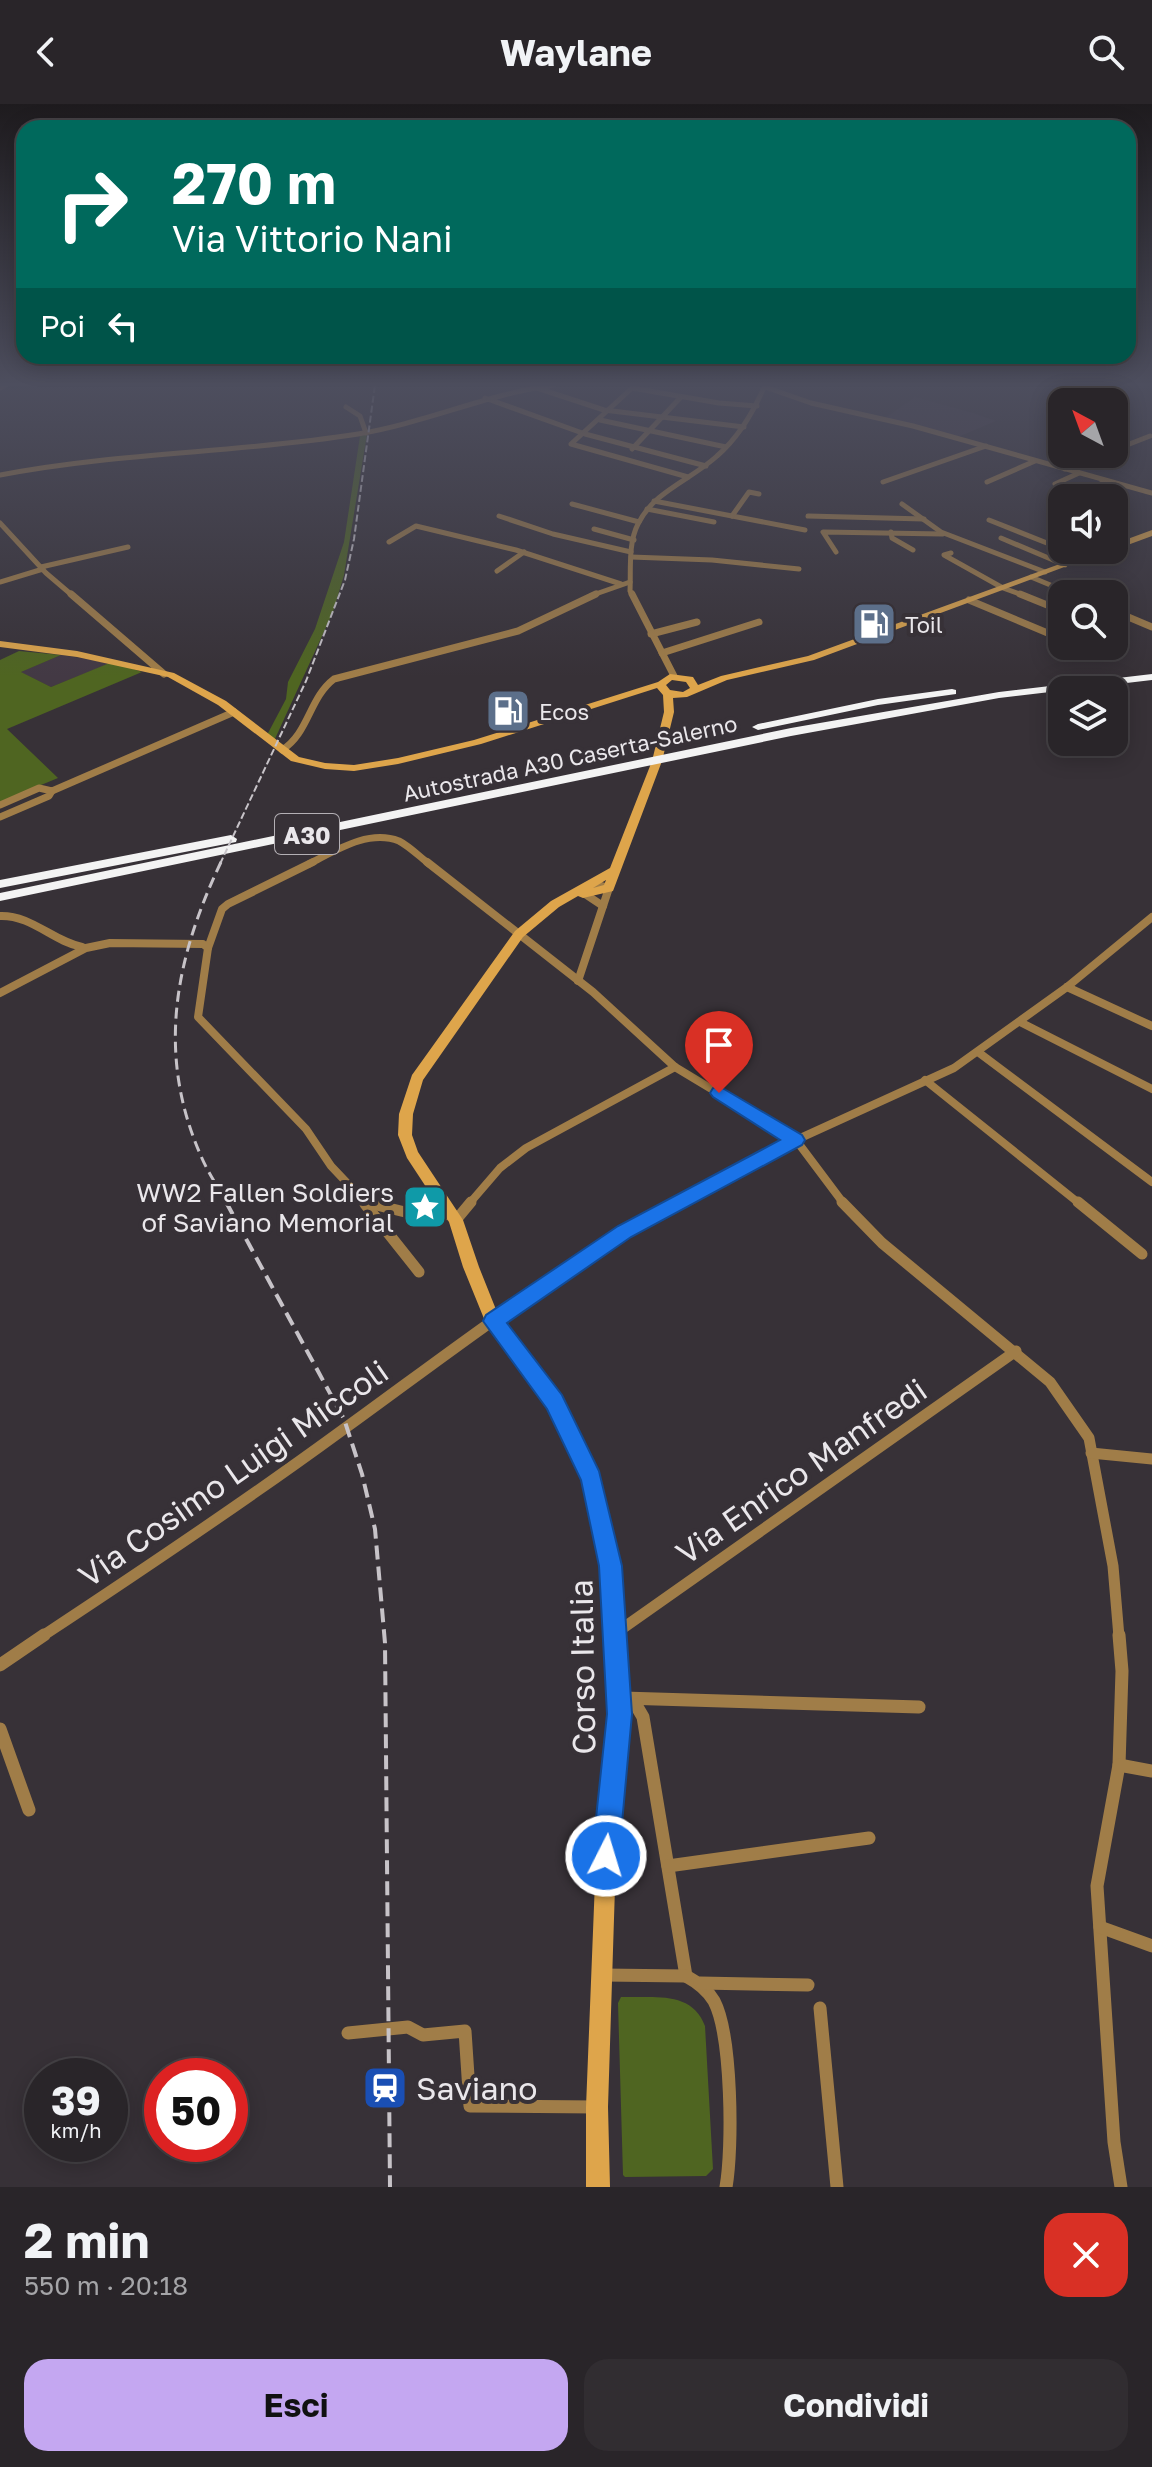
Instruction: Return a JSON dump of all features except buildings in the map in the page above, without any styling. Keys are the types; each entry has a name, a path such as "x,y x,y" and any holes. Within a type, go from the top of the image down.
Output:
{"highway":[{"name":"Autostrada A30 Caserta-Salerno","path":"0,897 611,764 708,738 878,702 1152,668"},
{"name":"Autostrada A30 Caserta-Salerno","path":"0,884 611,764 698,751 999,695 1152,677"}],"main road":[{"path":"1128,542 1152,533"},
{"path":"665,690 674,676 693,684 811,658 1068,564"},
{"path":"0,644 77,654 164,674 207,693 284,752 308,763 354,768 398,761 510,732 621,696 665,690 684,695"},
{"path":"584,890 609,888 653,769 671,707 693,684"},
{"path":"665,690 671,707"},
{"name":"Corso Italia","path":"598,2187 597,2107 606,1856 619,1706 611,1566 591,1479 554,1402 493,1321 454,1217 412,1154 405,1135 406,1114 417,1079 519,934 555,904 614,871"}],"street":[{"path":"674,676 630,591 630,582 631,554 639,522 654,501 681,482"},
{"path":"1055,484 1059,482"},
{"path":"1111,482 1152,493"},
{"path":"732,516 749,492 759,494"},
{"path":"654,501 805,530"},
{"path":"572,504 639,522"},
{"path":"902,504 947,534 1045,572"},
{"path":"647,509 714,522"},
{"path":"499,516 631,554 799,569"},
{"path":"808,516 924,519"},
{"path":"858,518 861,532"},
{"path":"989,520 1048,543"},
{"path":"0,523 42,568 164,674"},
{"path":"389,542 416,526 524,552 621,584"},
{"path":"594,529 634,540"},
{"path":"836,552 823,532 947,534"},
{"path":"891,532 892,538 913,550"},
{"path":"1001,538 1065,565"},
{"path":"0,582 42,568 128,547"},
{"path":"497,571 524,552"},
{"path":"951,553 944,555 1003,588 1048,606"},
{"path":"1031,577 1048,584"},
{"path":"284,752 296,741 321,687 334,679 518,631 630,582"},
{"path":"969,600 1048,633"},
{"path":"1128,617 1152,627"},
{"path":"651,634 697,622"},
{"path":"662,653 759,622"},
{"path":"0,817 49,796 52,791 234,712"},
{"path":"0,805 39,788 52,791"},
{"path":"419,1272 331,1166 306,1129 198,1017 208,948 222,909 355,841 386,838 401,842 578,981 675,1067 796,1140 833,1193 882,1243 1050,1382 1089,1438 1113,1566 1122,1671 1119,1765 1097,1886 1114,2142 1121,2187"},
{"path":"578,981 609,888"},
{"path":"584,890 603,906"},
{"path":"0,916 21,916 60,943 86,948"},
{"name":"Via Cosimo Luigi Miccoli","path":"0,1665 262,1489 493,1321 625,1231 796,1140 954,1068 1067,987 1152,917"},
{"path":"0,993 86,948 110,943 171,942 197,943 208,948"},
{"path":"1067,987 1152,1026"},
{"path":"1020,1022 1152,1089"},
{"path":"978,1052 1151,1180"},
{"path":"365,1204 454,1217 500,1168 526,1148 675,1067"},
{"path":"925,1080 1142,1254"},
{"name":"Via Enrico Manfredi","path":"616,1633 1016,1351"},
{"path":"1091,1453 1152,1459"},
{"path":"619,1706 636,1705 643,1717 668,1866 693,1979 712,1999 720,2021 729,2162 726,2187"},
{"path":"619,1706 919,1707"},
{"path":"0,1729 29,1810"},
{"path":"1119,1765 1152,1771"},
{"path":"668,1866 869,1838"},
{"path":"1100,1927 1152,1946"},
{"path":"603,1975 808,1985"},
{"path":"820,2008 837,2187"},
{"path":"348,2033 408,2027 423,2035 465,2031 470,2106 597,2107"}],"shaded area":[{"path":"61,655 109,664 51,687 20,672"}],"green space":[{"path":"353,482 359,482 344,575 333,612 274,741 267,735 286,699 288,682 315,629 344,542"},
{"path":"19,651 61,655 21,672 51,687 112,662 142,672 7,729 58,778 0,802 0,660"},
{"path":"621,1997 658,1997 681,2001 699,2014 705,2026 713,2169 706,2176 623,2175 618,2003"}],"railway":[{"path":"220,864 306,681 345,580 362,482"},
{"path":"221,862 192,935 177,1007 175,1044 187,1118 204,1162 227,1204"},
{"path":"226,1202 344,1419 362,1474 375,1529 385,1643 390,2187"}],"place":[{"name":"Toil","path":"874,624"},
{"name":"Ecos","path":"508,711"},
{"name":"WW2 Fallen Soldiers of Saviano Memorial","path":"425,1207"},
{"name":"Saviano","path":"385,2088"}],"route":[{"path":"606,1856 619,1714 611,1566 591,1479 554,1402 493,1321 625,1231 796,1140 719,1093"}]}
